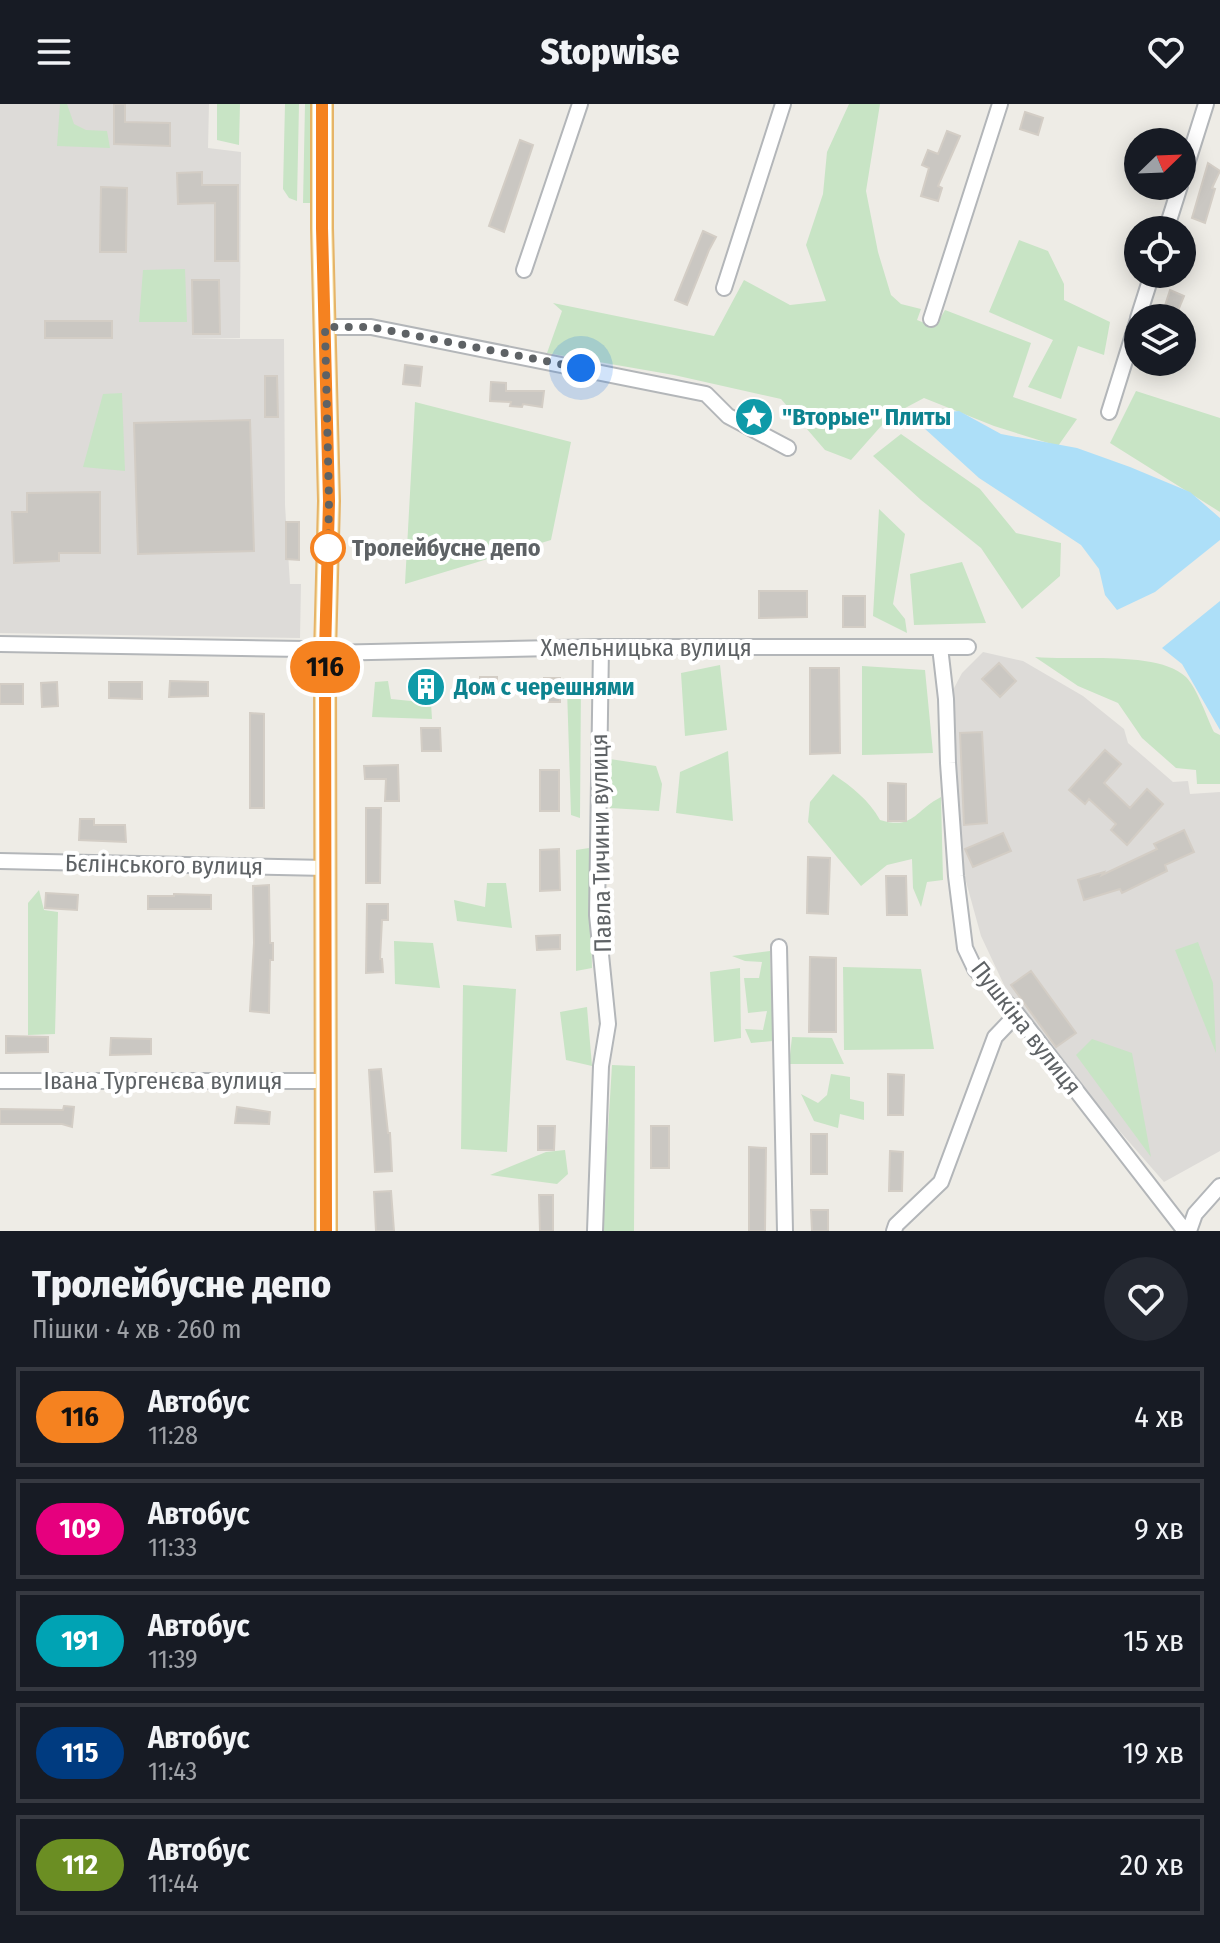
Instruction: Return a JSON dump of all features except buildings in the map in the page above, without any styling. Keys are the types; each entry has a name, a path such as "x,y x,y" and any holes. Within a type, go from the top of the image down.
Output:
{"main road":[{"path":"322,104 329,501 325,653 326,1231"}],"street":[{"path":"524,270 580,104"},
{"path":"724,288 783,104"},
{"path":"931,319 1000,104"},
{"path":"1196,136 1206,104"},
{"path":"325,327 371,327 706,394 728,416 788,448"},
{"path":"1109,412 1124,364"},
{"name":"Хмельницька вулиця","path":"0,644 304,649 325,653 601,647 968,647"},
{"name":"Павла Тичини вулиця","path":"595,1231 601,1066 608,1024 597,915 601,647"},
{"name":"Пушкіна вулиця","path":"940,647 956,876 965,948 975,969 1017,1014 1187,1231"},
{"name":"Бєлінського вулиця","path":"0,861 327,868"},
{"path":"779,947 785,1231"},
{"path":"894,1231 896,1225 941,1182 995,1037 1017,1014"},
{"name":"Івана Тургенєва вулиця","path":"0,1081 327,1081"},
{"path":"1187,1231 1195,1214 1220,1186"}],"shaded area":[{"path":"0,104 209,104 208,148 241,152 240,338 188,339 284,339 285,505 290,584 301,584 300,638 0,633"},
{"path":"983,652 1023,661 1083,696 1124,729 1128,743 1173,782 1188,781 1190,794 1220,792 1220,1151 1164,1182 1070,1074 1005,987 981,936 962,867 953,690 962,673"}],"green space":[{"path":"60,104 67,104 74,124 86,130 107,131 110,148 57,146"},
{"path":"217,104 240,104 239,145 217,140"},
{"path":"285,104 299,104 297,201 289,198 283,189"},
{"path":"305,104 312,104 313,203 303,203"},
{"path":"849,104 880,104 866,191 878,252 891,295 901,304 921,309 917,320 935,327 945,310 1031,343 1013,397 1077,419 1058,446 994,426 924,398 890,416 851,460 825,450 781,399 674,375 547,353 562,311 553,303 714,336 744,280 790,305 826,301 806,245 823,194 827,152"},
{"path":"1019,240 1048,251 1064,284 1064,300 1110,322 1104,355 1078,346 1061,399 1028,387 1053,340 989,312"},
{"path":"185,269 187,322 139,322 143,270"},
{"path":"1136,391 1220,418 1220,512 1110,443"},
{"path":"122,393 125,471 83,467 103,394"},
{"path":"415,402 571,442 551,540 405,584"},
{"path":"901,434 980,489 1016,533 1061,543 1060,576 1022,609 981,548 873,456"},
{"path":"879,509 905,534 893,604 905,619 907,633 873,616"},
{"path":"962,562 986,623 914,625 910,574"},
{"path":"1035,657 1136,660 1156,663 1186,677 1214,732 1220,735 1220,784 1197,784 1196,770 1176,768 1142,738 1118,703 1078,686"},
{"path":"720,665 727,730 685,736 681,673"},
{"path":"862,666 925,670 933,753 862,755"},
{"path":"388,681 391,699 431,703 432,719 372,717 375,682"},
{"path":"581,685 580,818 571,815 567,689"},
{"path":"728,751 733,821 676,813 680,772"},
{"path":"610,759 656,766 662,784 659,811 610,808"},
{"path":"833,774 860,794 880,820 907,821 941,797 943,880 927,882 921,907 913,888 912,859 887,865 861,886 808,822 810,802"},
{"path":"589,848 592,968 576,971 576,850"},
{"path":"487,883 506,883 512,928 457,921 454,900 485,907"},
{"path":"39,890 44,910 58,912 55,1034 28,1035 28,903"},
{"path":"394,941 433,943 440,988 395,984"},
{"path":"1198,942 1213,983 1216,1053 1175,950"},
{"path":"770,951 773,1041 751,1043 745,1029 763,1030 767,1011 748,1013 744,978 759,978 762,962 732,956"},
{"path":"843,967 921,969 934,1049 844,1050"},
{"path":"740,968 741,1038 714,1042 710,972"},
{"path":"463,985 516,989 507,1152 461,1149"},
{"path":"587,1007 592,1066 566,1060 560,1012"},
{"path":"792,1037 832,1038 844,1064 789,1064"},
{"path":"1092,1039 1132,1053 1151,1157 1076,1055"},
{"path":"612,1065 635,1066 634,1231 602,1231"},
{"path":"831,1074 850,1077 850,1099 864,1102 864,1120 840,1114 838,1128 814,1121 801,1094 818,1103 827,1095"},
{"path":"565,1150 568,1174 557,1184 490,1175 546,1152"}],"water":[{"path":"959,411 1001,434 1077,448 1190,492 1220,518 1220,540 1155,592 1117,610 1105,595 1099,569 1081,545 979,478 924,428 929,414"},
{"path":"1220,601 1220,730 1182,664 1162,648"}],"bus line":[{"name":"116","path":"322,104 329,501 325,653 326,1231"}],"place":[{"name":"\"Вторые\" Плиты","path":"754,417"},
{"name":"Тролейбусне депо","path":"328,548"},
{"name":"Дом с черешнями","path":"426,687"}],"route":[{"path":"328,548 325,327 366,326 581,368"}]}
